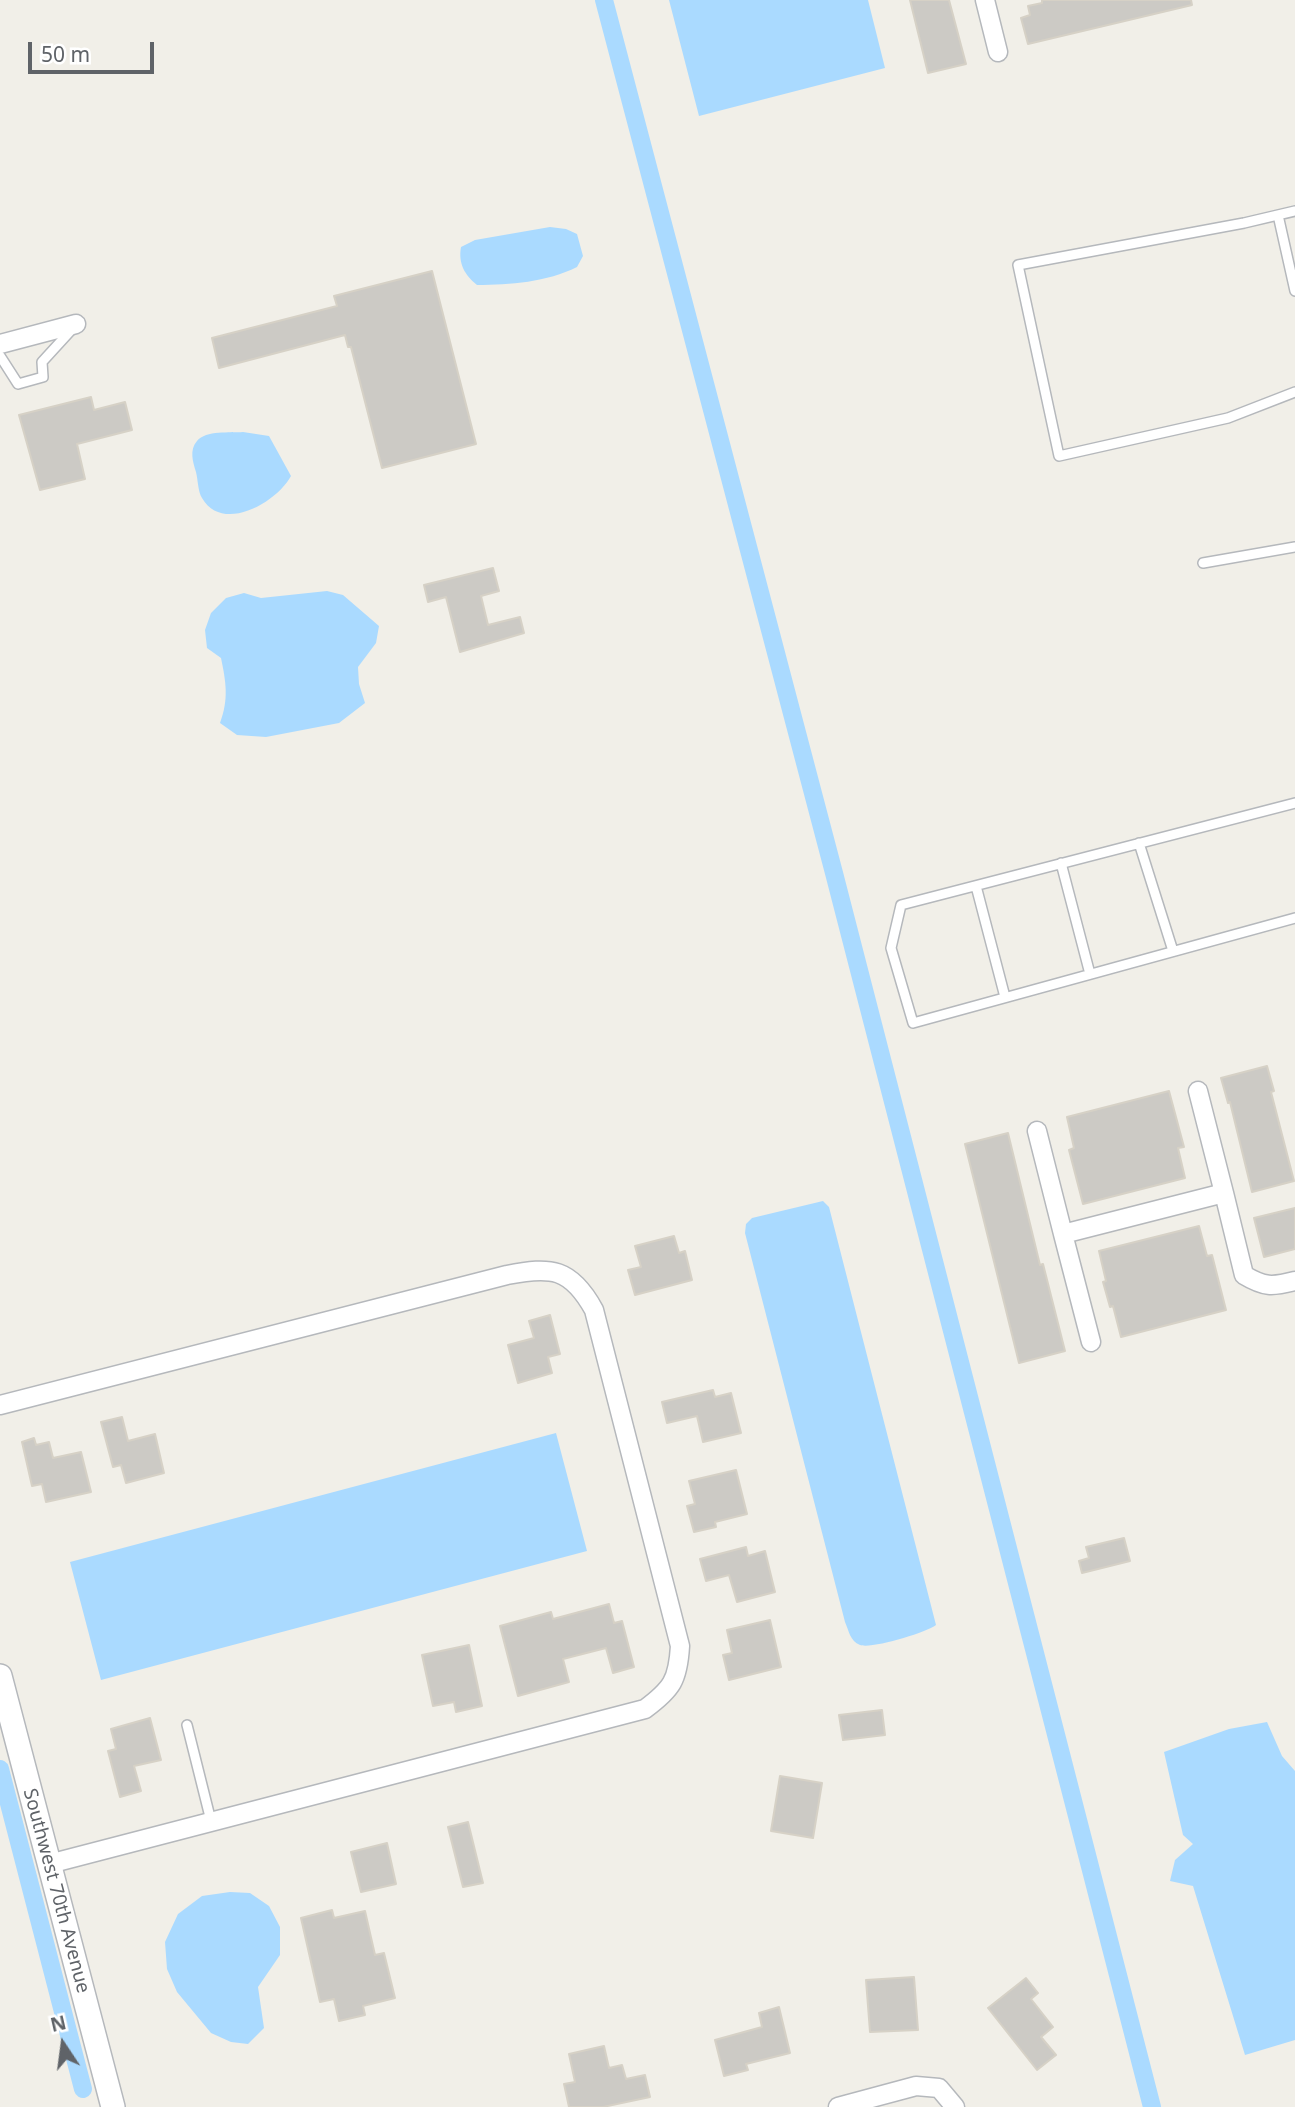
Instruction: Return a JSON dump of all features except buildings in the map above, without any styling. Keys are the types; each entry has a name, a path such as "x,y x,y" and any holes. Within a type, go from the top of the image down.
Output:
{"street":[{"path":"985,0 998,52"},
{"path":"0,344 76,324"},
{"path":"1198,1091 1244,1275 1261,1285 1279,1285 1295,1281"},
{"path":"1037,1131 1091,1342"},
{"path":"1063,1234 1224,1193"},
{"path":"0,1405 537,1269 560,1273 583,1290 594,1310 680,1646 678,1673 666,1693 645,1709 49,1864"},
{"name":"Southwest 70th Avenue","path":"0,1676 113,2107"},
{"path":"838,2107 916,2086 939,2088 955,2107"}],"lane":[{"path":"1295,211 1018,265 1059,456 1228,418 1295,392"},
{"path":"1278,215 1295,291"},
{"path":"0,356 18,384 43,377 42,362 76,324"},
{"path":"0,378 9,371"},
{"path":"1203,563 1295,547"},
{"path":"1295,803 901,905 891,948 913,1023 1295,918"},
{"path":"1139,843 1173,951"},
{"path":"1061,863 1090,974"},
{"path":"976,886 1005,997"},
{"path":"187,1726 211,1821"}],"water":[{"path":"669,0 868,0 885,68 699,116"},
{"path":"550,227 577,234 583,256 577,267 541,279 490,285 477,285 463,269 461,247 475,240"},
{"path":"243,432 269,436 291,476 284,486 262,504 236,514 223,513 211,508 202,498 192,452 197,441 206,435"},
{"path":"327,591 343,595 379,626 376,643 358,667 359,684 365,703 339,723 266,737 237,735 220,723 226,698 225,683 221,658 207,648 205,630 211,613 226,598 244,593 261,598"},
{"path":"823,1201 829,1207 936,1625 910,1636 866,1646 854,1641 845,1622 745,1233 746,1224 752,1218"},
{"path":"556,1433 587,1551 101,1680 70,1562"},
{"path":"1267,1722 1282,1756 1295,1771 1295,2040 1245,2055 1193,1886 1170,1881 1175,1860 1193,1844 1183,1835 1164,1752 1229,1729"},
{"path":"230,1892 250,1893 269,1906 280,1927 280,1955 258,1987 264,2028 248,2044 231,2042 211,2033 177,1992 167,1969 165,1942 178,1914 202,1896"}],"waterway":[{"path":"604,0 834,873 1152,2107"},
{"path":"0,1769 83,2089"}]}
